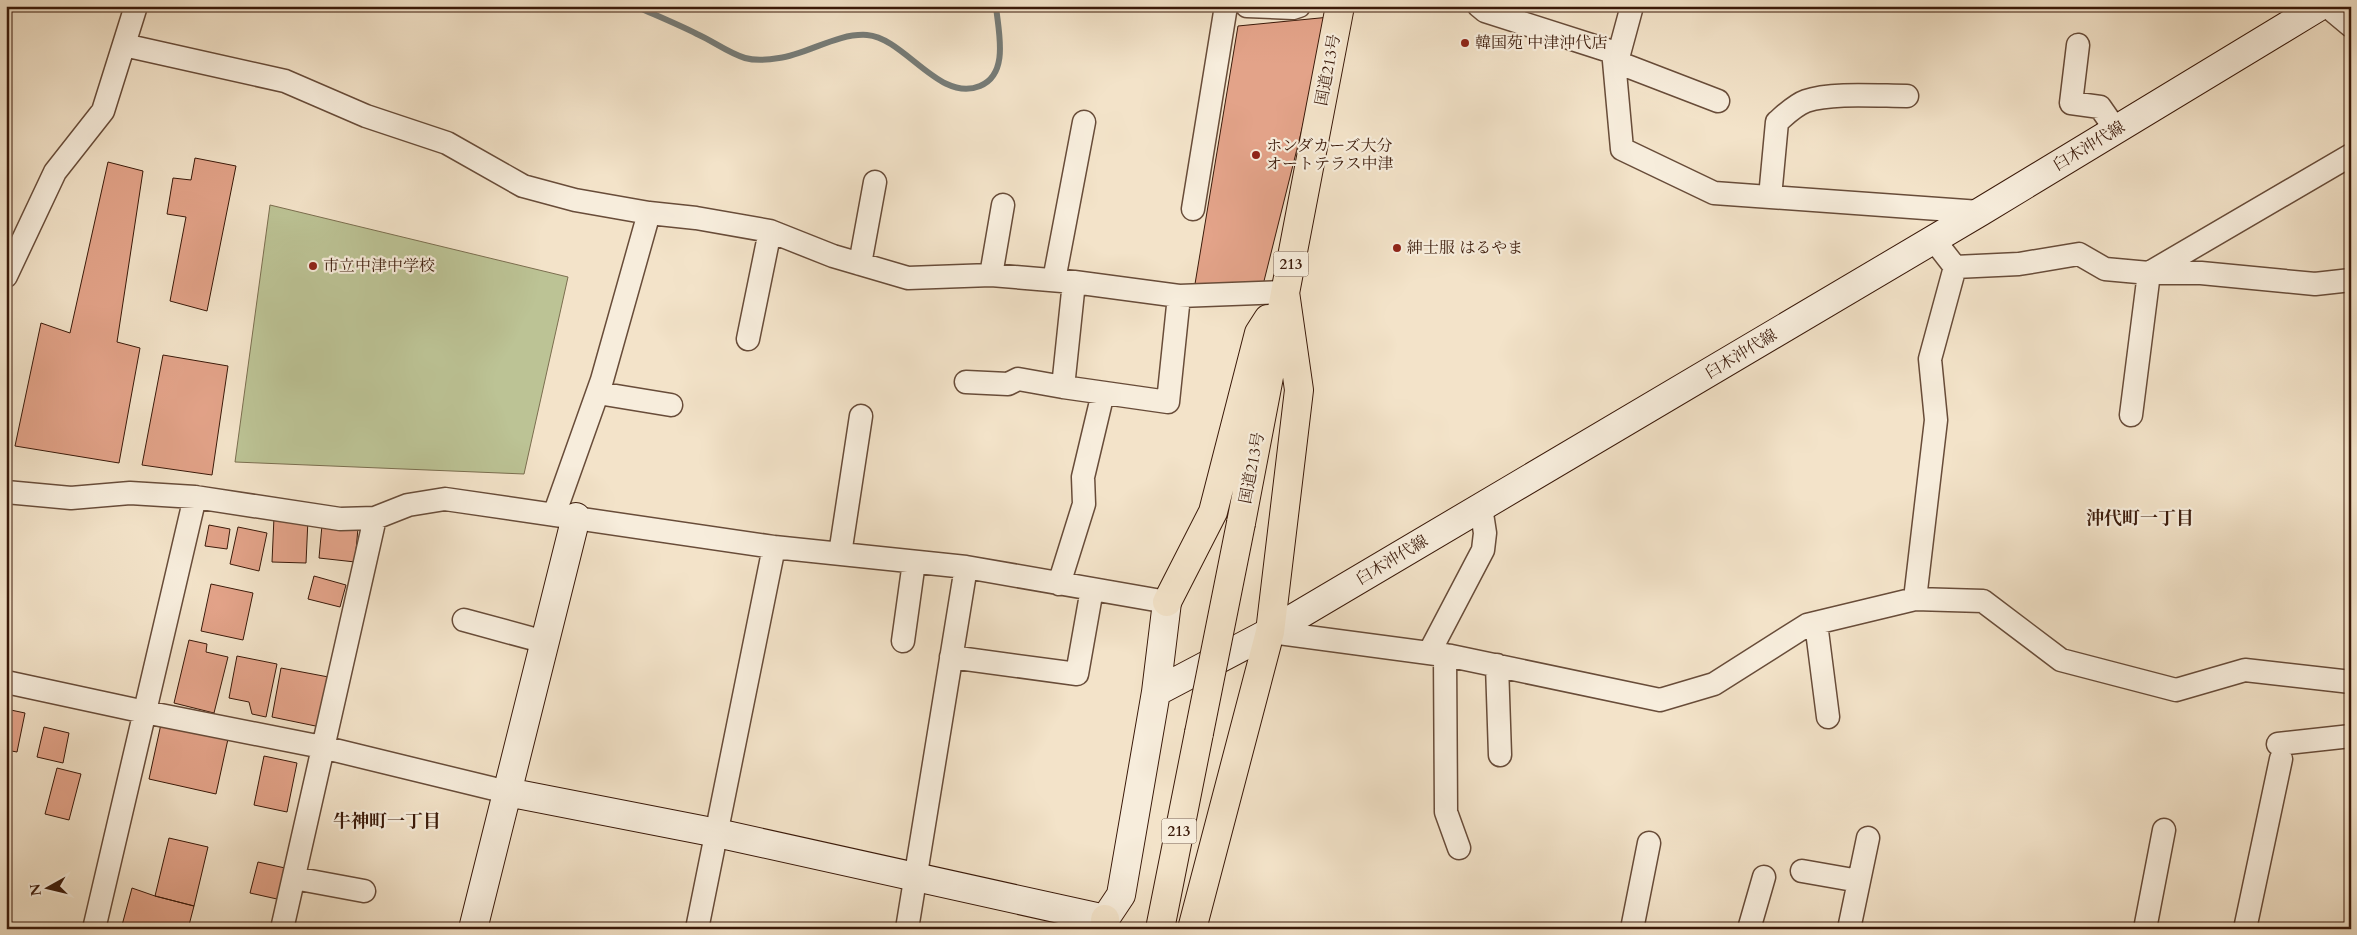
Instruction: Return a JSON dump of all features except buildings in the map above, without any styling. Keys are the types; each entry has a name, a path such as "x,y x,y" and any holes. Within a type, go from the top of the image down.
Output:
{"highway":[{"name":"国道213号","path":"1160,929 1241,523 1340,6"},
{"path":"1167,602 1214,512 1259,333 1285,292"},
{"path":"1192,929 1270,632 1299,390 1285,292"}],"street":[{"path":"6,276 55,172 103,111 136,6"},
{"path":"1193,209 1226,6"},
{"path":"1246,6 1293,8 1299,6"},
{"path":"1479,6 1485,11 1617,58 1718,101"},
{"path":"1632,6 1617,58 1622,149 1714,193 1980,212"},
{"name":"臼木沖代線","path":"1156,692 1270,632 1934,240 2320,6"},
{"path":"2327,6 2351,26"},
{"path":"124,45 285,81 366,116 447,143 523,186 575,200 650,214 696,218 770,231 833,256 908,278 991,275 1064,281 1179,296 1285,292"},
{"path":"2078,45 2071,103 2100,107 2116,130"},
{"path":"1770,197 1777,122 1788,113 1805,102 1822,98 1907,96"},
{"path":"1062,387 1064,281 1084,122"},
{"path":"2149,273 2351,156"},
{"path":"860,264 875,182"},
{"path":"991,275 1003,205"},
{"path":"473,929 545,642 565,516 598,393 650,214"},
{"path":"748,339 770,231"},
{"path":"1934,240 1955,267"},
{"path":"1955,267 2019,264 2079,254 2105,269 2149,273 2201,273 2315,284 2351,280"},
{"path":"1915,599 1936,420 1930,359 1955,267"},
{"path":"2131,415 2149,273"},
{"path":"966,382 1008,384 1018,379 1168,402 1179,296"},
{"path":"598,393 671,404"},
{"path":"1059,584 1084,504 1084,477 1102,393"},
{"path":"840,554 861,416"},
{"path":"6,492 71,498 130,493 195,497 340,519 375,518 408,505 445,499 774,547 966,568 1167,602 1156,692 1121,895 1106,924 915,877 717,834 507,792 322,747 6,682"},
{"path":"94,929 195,497"},
{"path":"1459,848 1446,812 1437,654 1484,550 1485,533 1481,507"},
{"path":"282,929 375,518"},
{"path":"697,929 774,547"},
{"path":"903,641 914,562"},
{"path":"907,929 966,568"},
{"path":"951,657 1077,674 1092,589"},
{"path":"1270,632 1437,654 1660,700 1714,684 1808,625 1915,599 1983,601 2061,660 2176,690 2245,670 2351,682"},
{"path":"464,620 545,642"},
{"path":"1816,623 1828,717"},
{"path":"1497,665 1500,755"},
{"path":"2245,929 2279,752 2351,736"},
{"path":"2145,929 2164,830"},
{"path":"1849,929 1868,838"},
{"path":"1632,929 1648,843"},
{"path":"1802,870 1859,881"},
{"path":"1749,929 1764,877"},
{"path":"294,878 364,891"}],"green space":[{"path":"270,205 568,277 524,474 235,462"}],"waterway":[{"path":"635,6 674,23 733,53 753,60 790,56 834,40 856,35 867,35 881,39 895,47 936,78 950,86 965,89 980,86 989,80 999,62 1000,39 996,6"}],"place":[{"name":"韓国苑 中津沖代店","path":"1465,43"},
{"name":"ホンダカーズ大分 オートテラス中津","path":"1256,155"},
{"name":"紳士服 はるやま","path":"1397,248"},
{"name":"市立中津中学校","path":"313,266"}],"district":[{"name":"沖代町一丁目","path":"2140,518"},
{"name":"牛神町一丁目","path":"387,821"}]}
